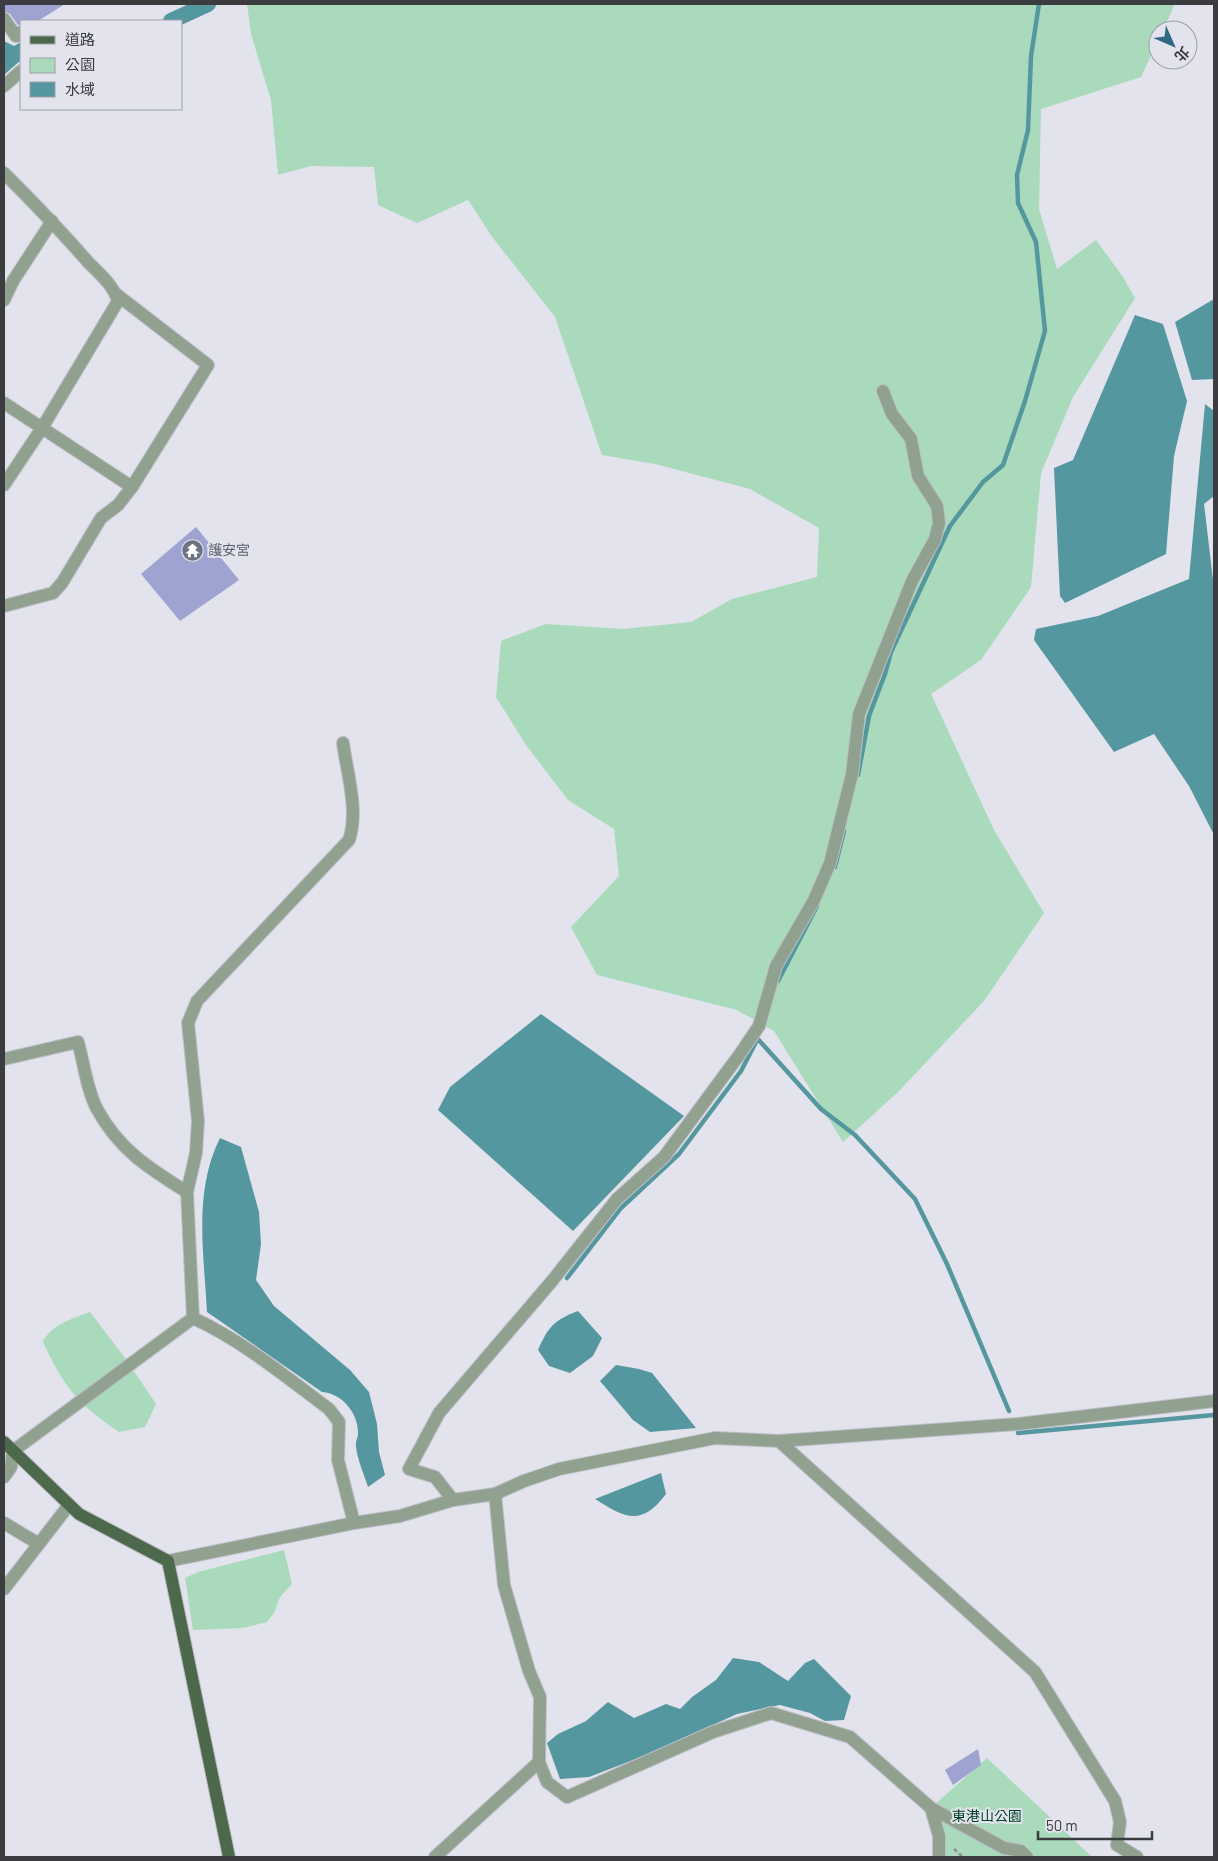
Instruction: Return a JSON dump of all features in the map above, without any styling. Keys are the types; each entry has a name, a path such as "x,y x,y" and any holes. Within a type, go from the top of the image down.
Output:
{"main road":[{"path":"8,1446 79,1514 168,1561 229,1857"}],"street":[{"path":"4,19 16,36 20,33"},
{"path":"4,86 20,71"},
{"path":"4,173 52,221 116,294 208,365 132,487 118,505 101,518 62,583 53,593 4,606"},
{"path":"4,300 13,281 52,221"},
{"path":"4,485 42,428 118,301 116,294"},
{"path":"453,1500 435,1477 409,1469 440,1414 552,1281 617,1199 664,1157 740,1054 759,1026 776,966 814,900 830,863 852,774 859,714 912,581 935,539 939,523 937,506 918,476 910,439 892,414 883,391"},
{"path":"4,403 132,487"},
{"path":"193,1318 187,1192 196,1153 198,1120 188,1023 197,1000 349,840 353,816 343,743"},
{"path":"4,1058 78,1042 97,1108 116,1139 142,1164 187,1192"},
{"path":"193,1318 214,1328 249,1350 329,1409 339,1422 338,1460 354,1523"},
{"path":"4,1477 11,1467 8,1446 193,1318"},
{"path":"168,1561 354,1523 400,1516 453,1500 494,1494 559,1469 715,1438 779,1441 1018,1424 1214,1401"},
{"path":"779,1441 1035,1672 1115,1801 1120,1822 1117,1845 1136,1857"},
{"path":"494,1494 504,1585 529,1671 540,1697 539,1762 547,1782 567,1797 713,1732 771,1713 850,1737 931,1808 1004,1848 1021,1852 1027,1857"},
{"path":"4,1590 70,1505"},
{"path":"4,1523 39,1544"},
{"path":"435,1857 539,1762"},
{"path":"931,1808 939,1836 939,1857"}],"green space":[{"path":"247,4 1175,4 1168,20 1148,20 1148,62 1141,77 1041,109 1039,209 1057,269 1096,240 1123,277 1135,298 1073,397 1041,473 1031,587 981,660 931,694 994,830 1044,913 984,1001 898,1092 843,1142 774,1031 737,1010 597,975 571,927 619,876 614,829 568,800 526,745 496,697 501,641 546,624 623,629 691,622 732,599 817,577 819,528 750,489 655,464 602,455 555,317 493,238 468,200 417,223 378,205 374,167 311,166 278,175 271,100 251,34"},
{"path":"90,1312 125,1358 156,1404 145,1427 119,1432 92,1412 74,1394 58,1372 43,1342 46,1336 57,1327"},
{"path":"284,1550 292,1584 280,1597 274,1613 267,1622 243,1628 193,1630 185,1578 198,1572"},
{"name":"東港山公園","path":"987,1758 1091,1857 939,1857 931,1808"}],"water":[{"path":"4,41 14,46 20,43 20,61 4,75"},
{"path":"1214,299 1214,379 1192,380 1175,322"},
{"path":"1135,315 1163,324 1187,401 1174,456 1166,554 1065,603 1060,596 1054,468 1073,460"},
{"path":"1205,404 1214,411 1214,496 1204,504 1214,588 1214,835 1189,786 1154,734 1114,752 1034,640 1036,629 1098,616 1189,579"},
{"path":"541,1014 684,1116 573,1231 438,1110 450,1087"},
{"path":"220,1138 241,1147 259,1212 261,1244 256,1280 274,1306 350,1370 369,1392 377,1424 379,1452 385,1475 368,1487 357,1451 358,1426 348,1406 336,1396 322,1392 207,1312 202,1224 203,1201 206,1180"},
{"path":"578,1311 602,1338 593,1356 570,1373 549,1366 538,1350 545,1335 557,1321"},
{"path":"616,1365 652,1373 696,1428 650,1432 633,1420 600,1381"},
{"path":"661,1473 666,1494 649,1511 640,1515 632,1516 615,1511 595,1499"},
{"path":"733,1658 759,1662 788,1681 805,1663 814,1659 851,1696 844,1720 825,1721 810,1713 780,1705 737,1714 654,1752 589,1777 560,1779 547,1743 558,1734 586,1721 608,1702 634,1718 666,1704 680,1709 692,1697 716,1680"}],"building":[{"path":"4,4 65,4 40,20 20,20 20,24 18,25 10,14 4,11"},
{"name":"護安宮","path":"196,527 239,580 180,621 141,574"},
{"path":"978,1749 981,1765 953,1785 945,1770"}],"waterway":[{"path":"173,20 208,4"},
{"path":"858,775 869,716 891,652 950,526 983,482 1003,465 1025,401 1045,331 1036,242 1018,203 1017,175 1028,130 1031,56 1039,4"},
{"path":"835,867 844,831"},
{"path":"778,981 817,906"},
{"path":"757,1038 821,1109 855,1135 915,1199 947,1264 1009,1411"},
{"path":"567,1278 621,1208 679,1154 741,1071 757,1040"},
{"path":"1018,1433 1214,1415"}],"place":[{"name":"護安宮","path":"192,550"}]}
